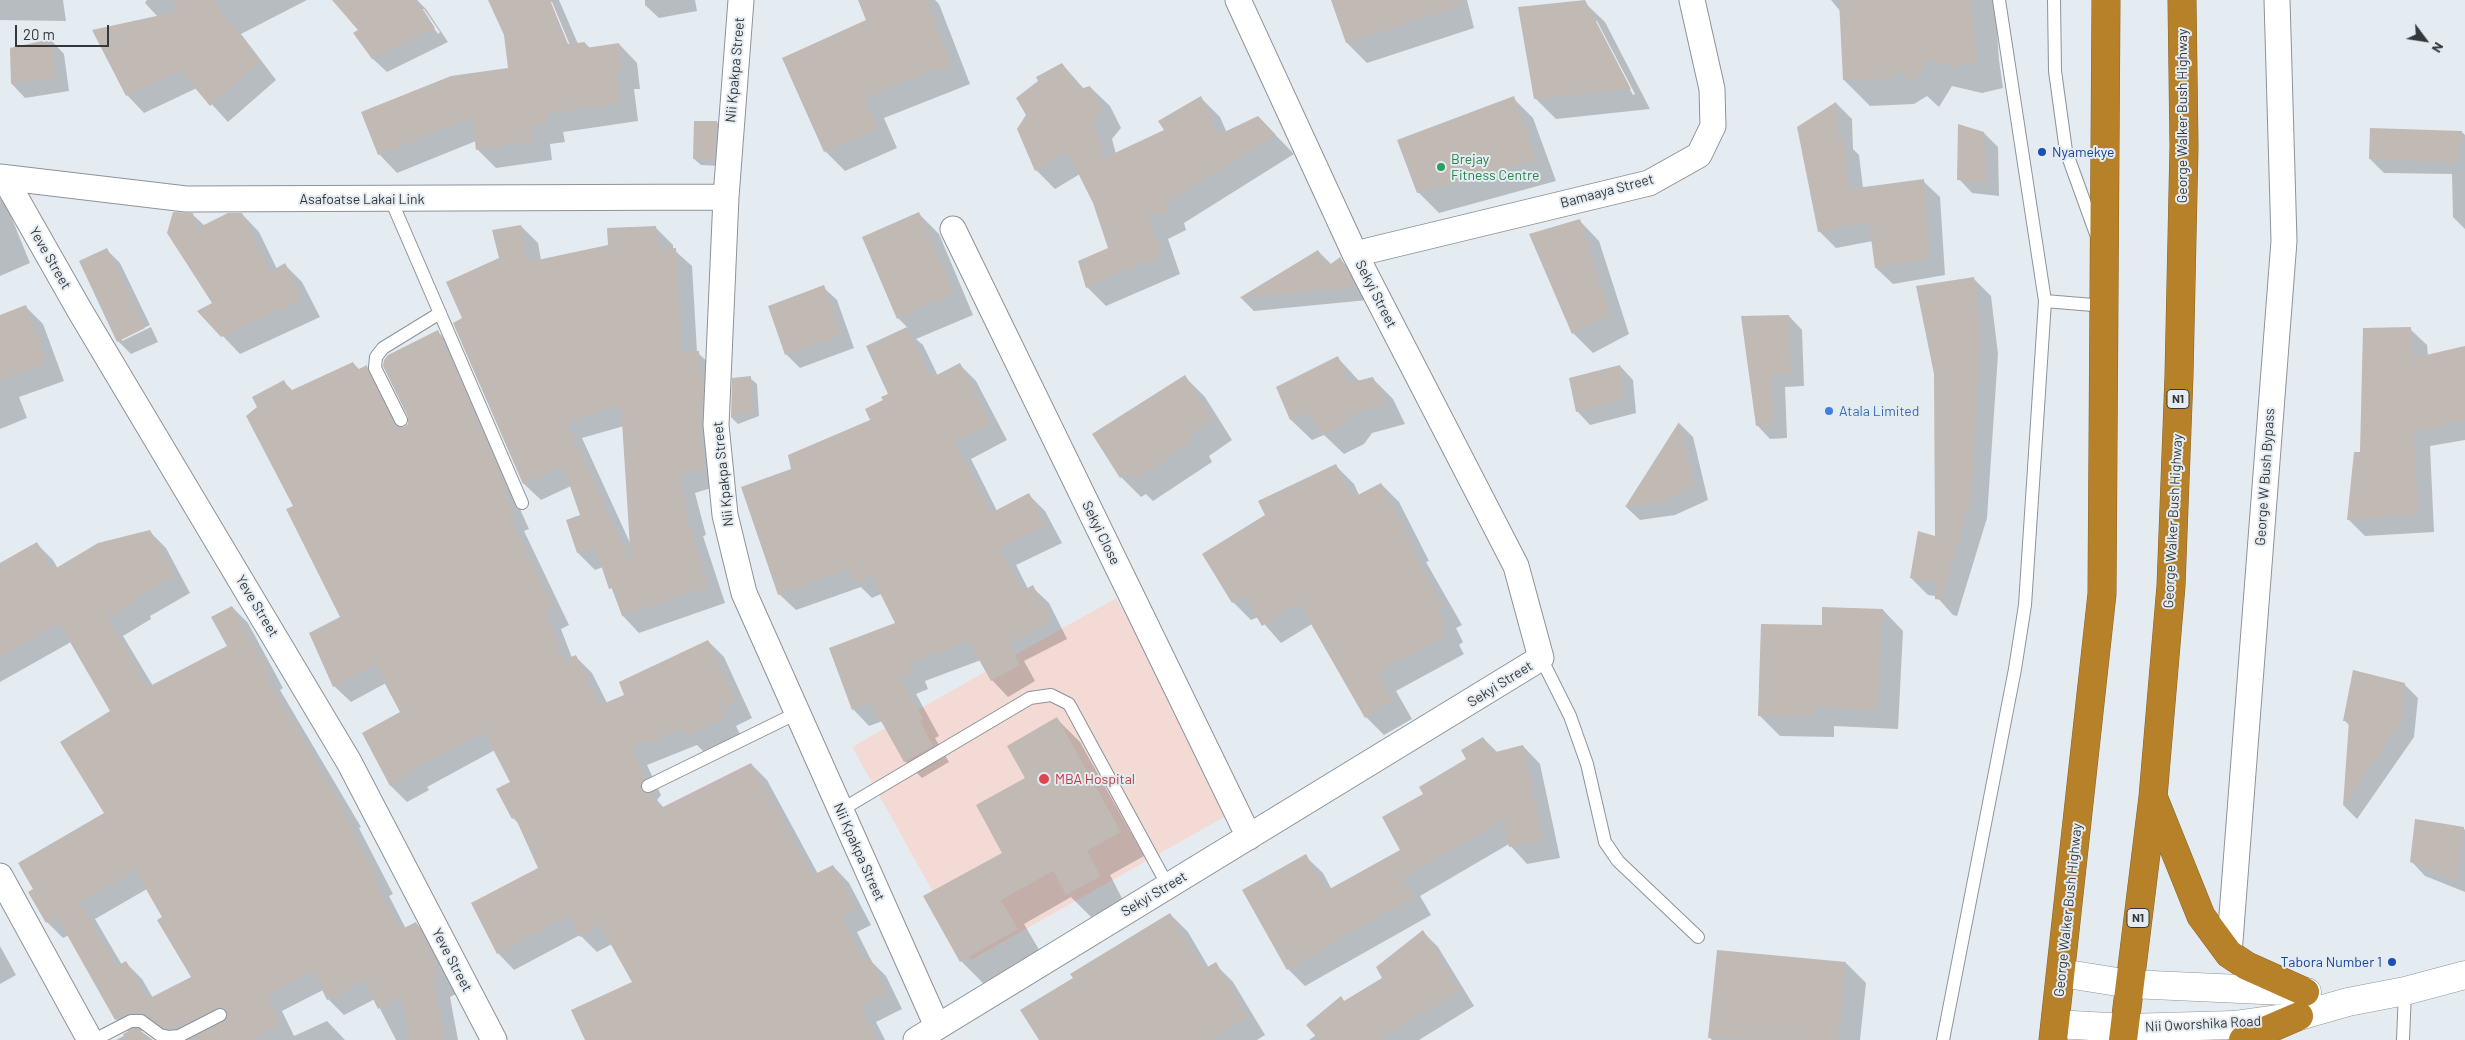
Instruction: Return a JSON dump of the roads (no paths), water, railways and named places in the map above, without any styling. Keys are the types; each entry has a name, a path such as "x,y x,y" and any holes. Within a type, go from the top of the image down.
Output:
{"highway":[{"name":"George Walker Bush Highway","path":"2054,1032 2102,594 2106,0"},
{"name":"George Walker Bush Highway","path":"2124,1034 2153,797 2171,586 2179,376 2184,146 2182,0"},
{"path":"2153,797 2201,916 2229,954 2302,1004 2250,1038"}],"street":[{"name":"Nii Kpakpa Street","path":"741,0 726,197 716,425 725,515 744,593 937,1026"},
{"name":"Sekyi Street","path":"916,1040 1541,658 1516,566 1355,254 1238,0"},
{"name":"Bamaaya Street","path":"1355,254 1649,183 1699,154 1713,126 1712,89 1692,0"},
{"name":"George W Bush Bypass","path":"2229,954 2284,241 2277,0"},
{"name":"Asafoatse Lakai Link","path":"2,178 186,199 391,200 726,197"},
{"name":"Yeve Street","path":"2,178 349,762 494,1040"},
{"name":"Sekyi Close","path":"953,229 1249,837"},
{"path":"0,876 90,1040"},
{"name":"Nii Oworshika Road","path":"2061,973 2130,984 2226,990 2302,1004 2348,1002 2405,991 2465,975"},
{"name":"Nii Oworshika Road","path":"2054,1032 2124,1034 2234,1024 2302,1004"}],"lane":[{"path":"1943,1040 2015,669 2025,605 2045,300 1999,0"},
{"path":"2054,0 2054,70 2066,150 2105,257"},
{"path":"391,200 522,503"},
{"path":"2045,300 2105,306"},
{"path":"401,420 375,368 376,358 382,348 440,313"},
{"path":"1541,658 1570,716 1587,764 1605,842 1618,861 1698,937"},
{"path":"841,810 1030,698 1051,696 1069,704 1168,886"},
{"path":"648,786 797,713"},
{"path":"2403,1040 2405,991"},
{"path":"94,1040 131,1021 141,1022 160,1035 169,1037 179,1036 220,1014"}],"place":[{"name":"Nyamekye","path":"2042,152"},
{"name":"Brejay Fitness Centre","path":"1441,167"},
{"name":"Atala Limited","path":"1829,411"},
{"name":"MBA Hospital","path":"1044,779"},
{"name":"Tabora Number 1","path":"2392,962"}]}
